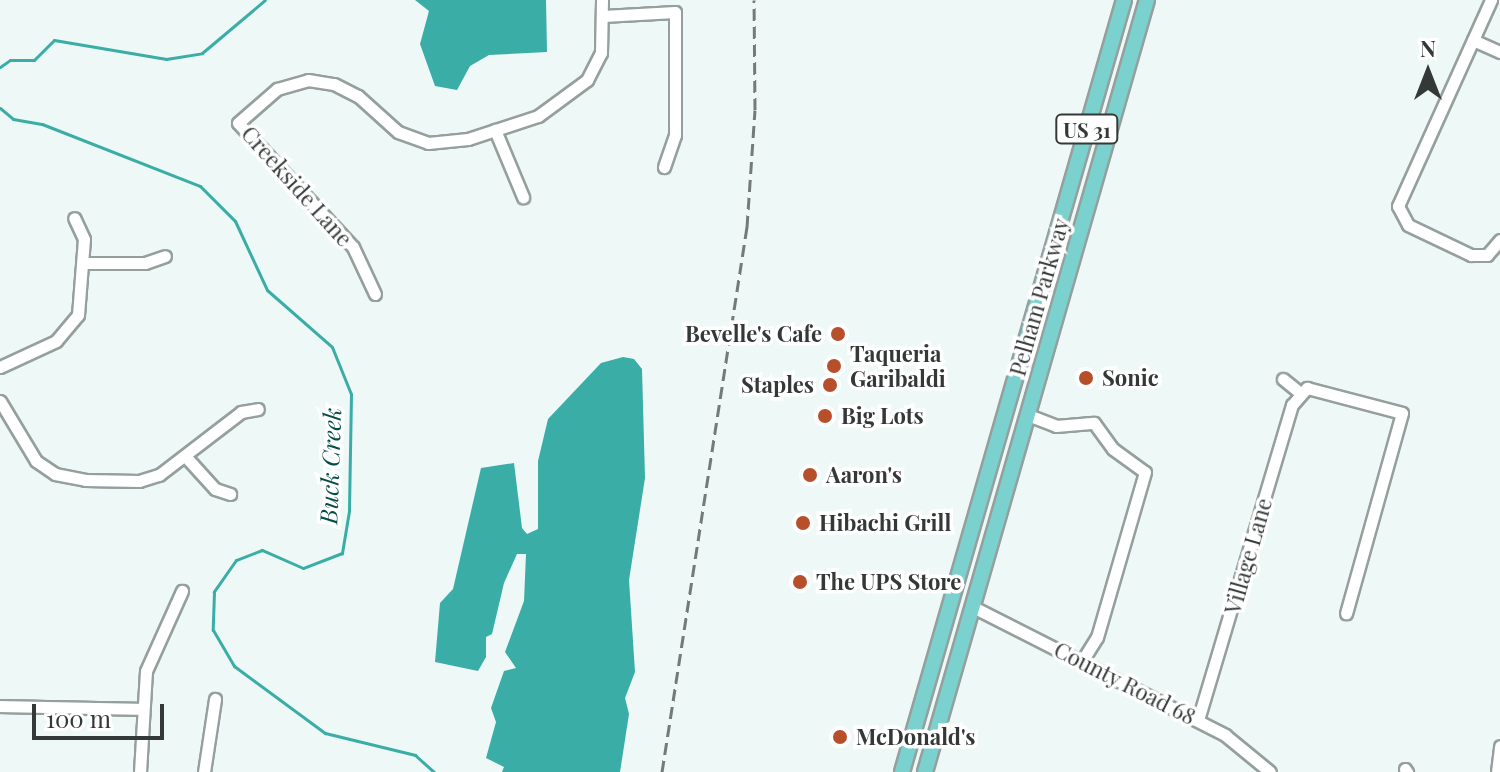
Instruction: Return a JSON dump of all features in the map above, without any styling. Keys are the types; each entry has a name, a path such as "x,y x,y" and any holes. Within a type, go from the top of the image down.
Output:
{"main road":[{"name":"Pelham Parkway","path":"953,594 1124,0"},
{"name":"Pelham Parkway","path":"973,607 1147,0"},
{"path":"1099,85 1122,90"},
{"path":"1055,244 1075,252"},
{"path":"1016,377 1037,380"},
{"path":"953,594 973,607"},
{"name":"US 31","path":"902,772 953,594"},
{"name":"US 31","path":"925,772 973,607"},
{"path":"921,705 942,712"}],"street":[{"name":"Creekside Lane","path":"375,294 353,247 238,123 277,89 308,80 334,84 358,96 398,132 428,143 449,143 538,116 587,80 601,53 602,0"},
{"path":"1491,0 1394,217 1488,260 1500,240"},
{"path":"603,16 675,12 675,135 664,167"},
{"path":"1473,40 1500,52"},
{"path":"495,130 523,197"},
{"path":"0,367 56,341 69,329 82,302 84,263 83,232 74,218"},
{"path":"84,263 145,263 165,256"},
{"path":"1283,379 1299,392 1316,388 1402,413 1346,613"},
{"name":"Village Lane","path":"1198,720 1299,392"},
{"path":"0,401 30,455 64,477 139,481 186,457 241,412 258,409"},
{"path":"1028,415 1056,426 1094,423 1108,444 1145,472 1097,637 1082,661"},
{"path":"186,457 215,489 230,494"},
{"path":"140,772 146,671 182,591"},
{"name":"County Road 68","path":"973,607 1236,741 1270,772"},
{"path":"204,772 215,699"},
{"path":"0,706 142,709"},
{"path":"1497,772 1500,746"}],"water":[{"path":"415,0 546,0 547,52 489,55 470,66 457,90 435,86 420,44 429,11"},
{"path":"623,357 634,359 642,369 645,478 629,580 635,672 625,698 629,714 620,772 502,772 504,767 486,758 496,722 491,708 504,671 516,668 505,652 524,601 526,554 517,554 504,583 492,634 486,637 486,657 478,671 435,662 440,603 453,589 481,468 514,463 522,528 527,534 538,529 538,461 548,419 601,363"}],"waterway":[{"name":"Buck Creek","path":"0,67 10,60 34,60 54,40 166,59 202,53 265,0"},
{"name":"Buck Creek","path":"0,108 13,119 42,124 200,186 235,221 267,290 332,347 351,394 349,511 342,553 303,568 262,550 236,560 214,592 213,630 234,666 325,733 415,755 434,772"}],"railway":[{"path":"662,772 747,227 755,110 754,0"}],"place":[{"name":"Bevelle's Cafe","path":"838,334"},
{"name":"Taqueria Garibaldi","path":"834,366"},
{"name":"Sonic","path":"1086,378"},
{"name":"Staples","path":"830,385"},
{"name":"Big Lots","path":"825,416"},
{"name":"Aaron's","path":"810,475"},
{"name":"Hibachi Grill","path":"803,523"},
{"name":"The UPS Store","path":"800,582"},
{"name":"McDonald's","path":"840,737"}]}
